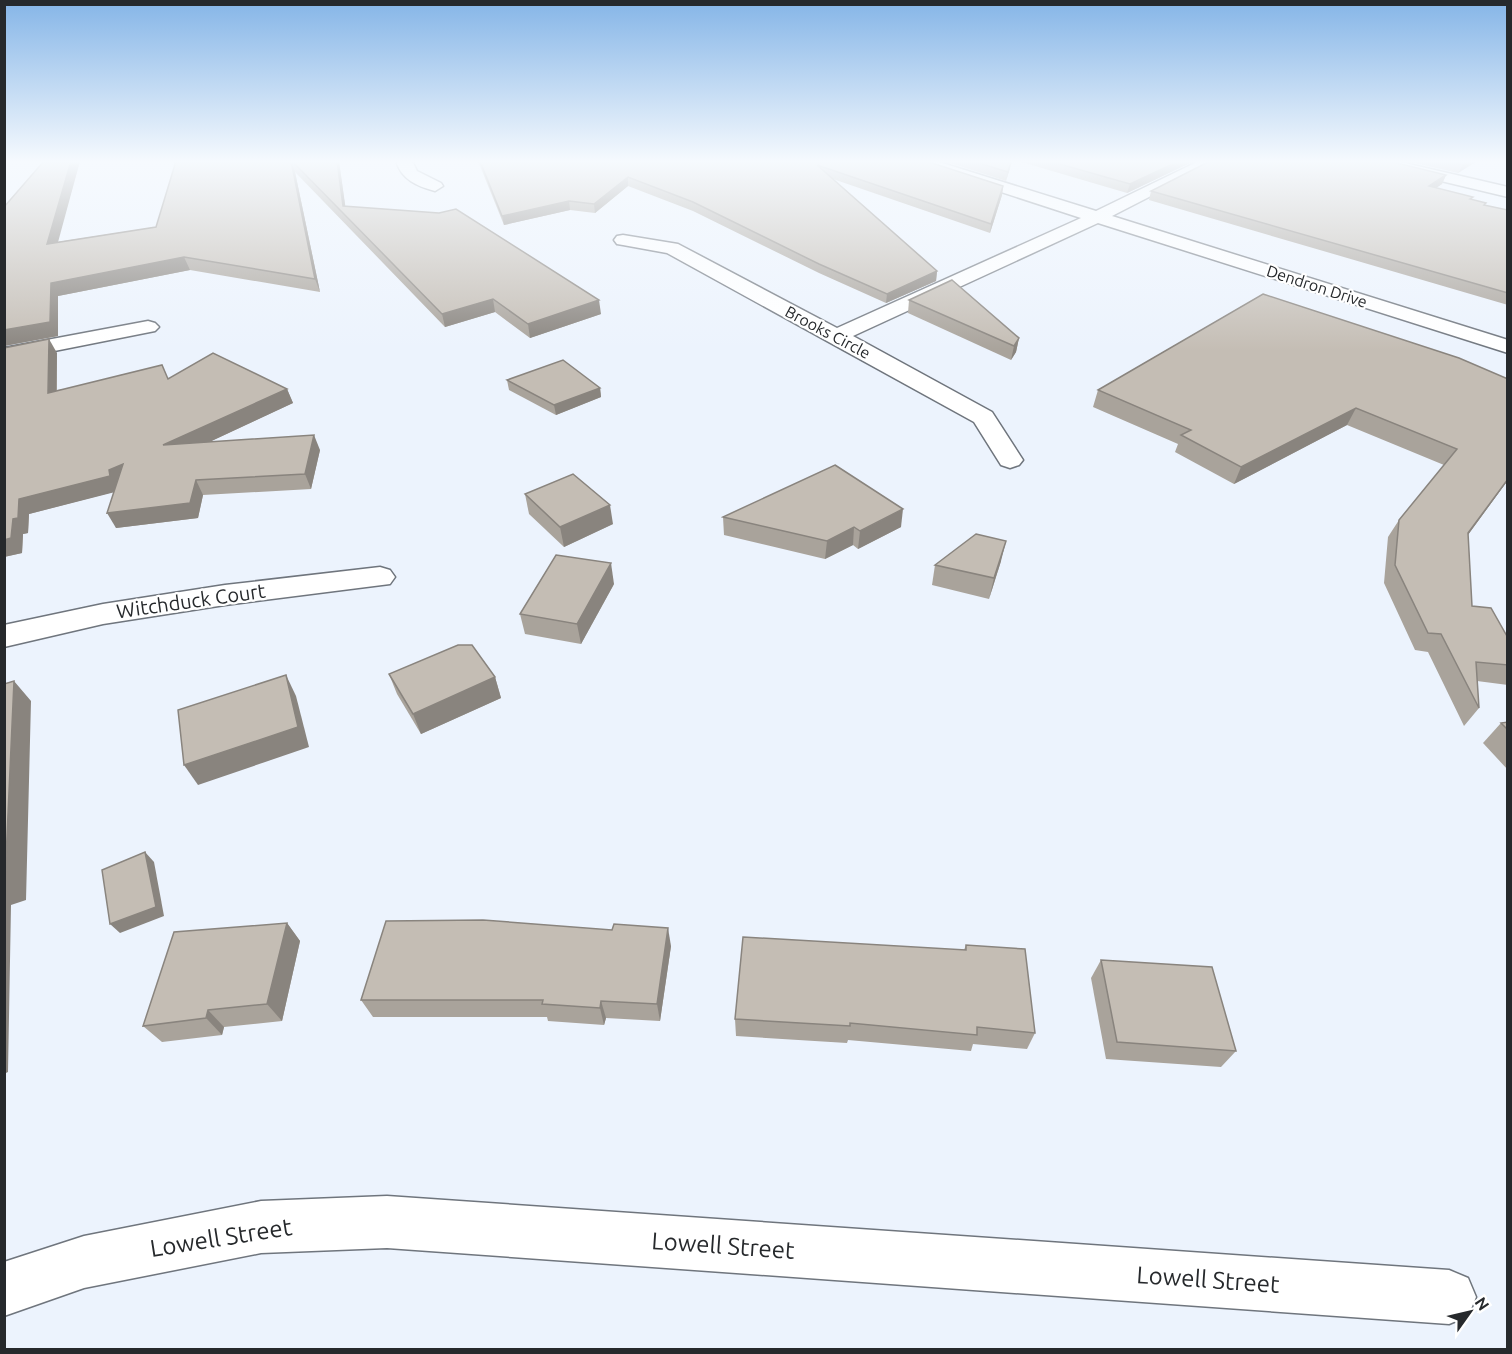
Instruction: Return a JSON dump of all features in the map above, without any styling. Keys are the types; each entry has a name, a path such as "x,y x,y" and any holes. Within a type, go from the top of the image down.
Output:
{"street":[{"path":"836,336 1081,224"},
{"name":"Dendron Drive","path":"1120,224 1508,346"},
{"name":"Brooks Circle","path":"623,240 672,248 982,417 1010,460"},
{"path":"4,356 148,327"},
{"name":"Witchduck Court","path":"4,636 103,614 203,598 380,577"},
{"name":"Lowell Street","path":"4,1289 84,1262 261,1227 387,1222 1449,1297"}],"building":[{"path":"4,224 53,224 47,244 156,227 157,224 304,224 315,279 184,257 51,283 50,322 4,330"},
{"path":"354,224 480,224 599,300 528,324 493,299 442,314"},
{"path":"738,224 884,224 937,271 887,294"},
{"path":"1267,224 1508,224 1508,293"},
{"path":"952,280 1019,338 1014,346 909,300"},
{"path":"1263,294 1459,358 1508,379 1508,479 1468,533 1472,606 1491,608 1508,638 1508,665 1476,662 1479,708 1441,634 1428,633 1395,565 1399,520 1457,449 1356,408 1241,467 1181,435 1191,430 1098,390"},
{"path":"49,339 48,393 162,365 168,379 213,353 287,389 163,445 314,435 305,474 196,480 190,503 107,513 123,464 109,470 110,476 19,499 18,518 13,519 11,538 4,540 4,348"},
{"path":"563,360 600,388 554,405 507,380"},
{"path":"835,465 903,509 860,531 854,527 827,541 723,517"},
{"path":"573,474 610,505 560,527 525,494"},
{"path":"976,534 1006,541 994,578 935,565"},
{"path":"556,555 611,563 577,624 520,614"},
{"path":"458,645 472,645 495,677 413,714 389,674"},
{"path":"286,675 298,727 184,765 178,710"},
{"path":"14,681 5,881 4,881 4,684"},
{"path":"1508,722 1508,730 1501,723"},
{"path":"145,852 156,907 110,924 102,870"},
{"path":"483,920 612,930 614,924 668,928 657,1004 601,1001 600,1008 542,1004 543,1000 361,1000 386,921"},
{"path":"287,923 267,1004 208,1010 206,1018 143,1026 174,932"},
{"path":"743,937 966,950 966,945 1025,949 1035,1033 977,1027 977,1035 850,1023 850,1026 735,1019"},
{"path":"1101,960 1212,967 1236,1051 1117,1042"}]}
